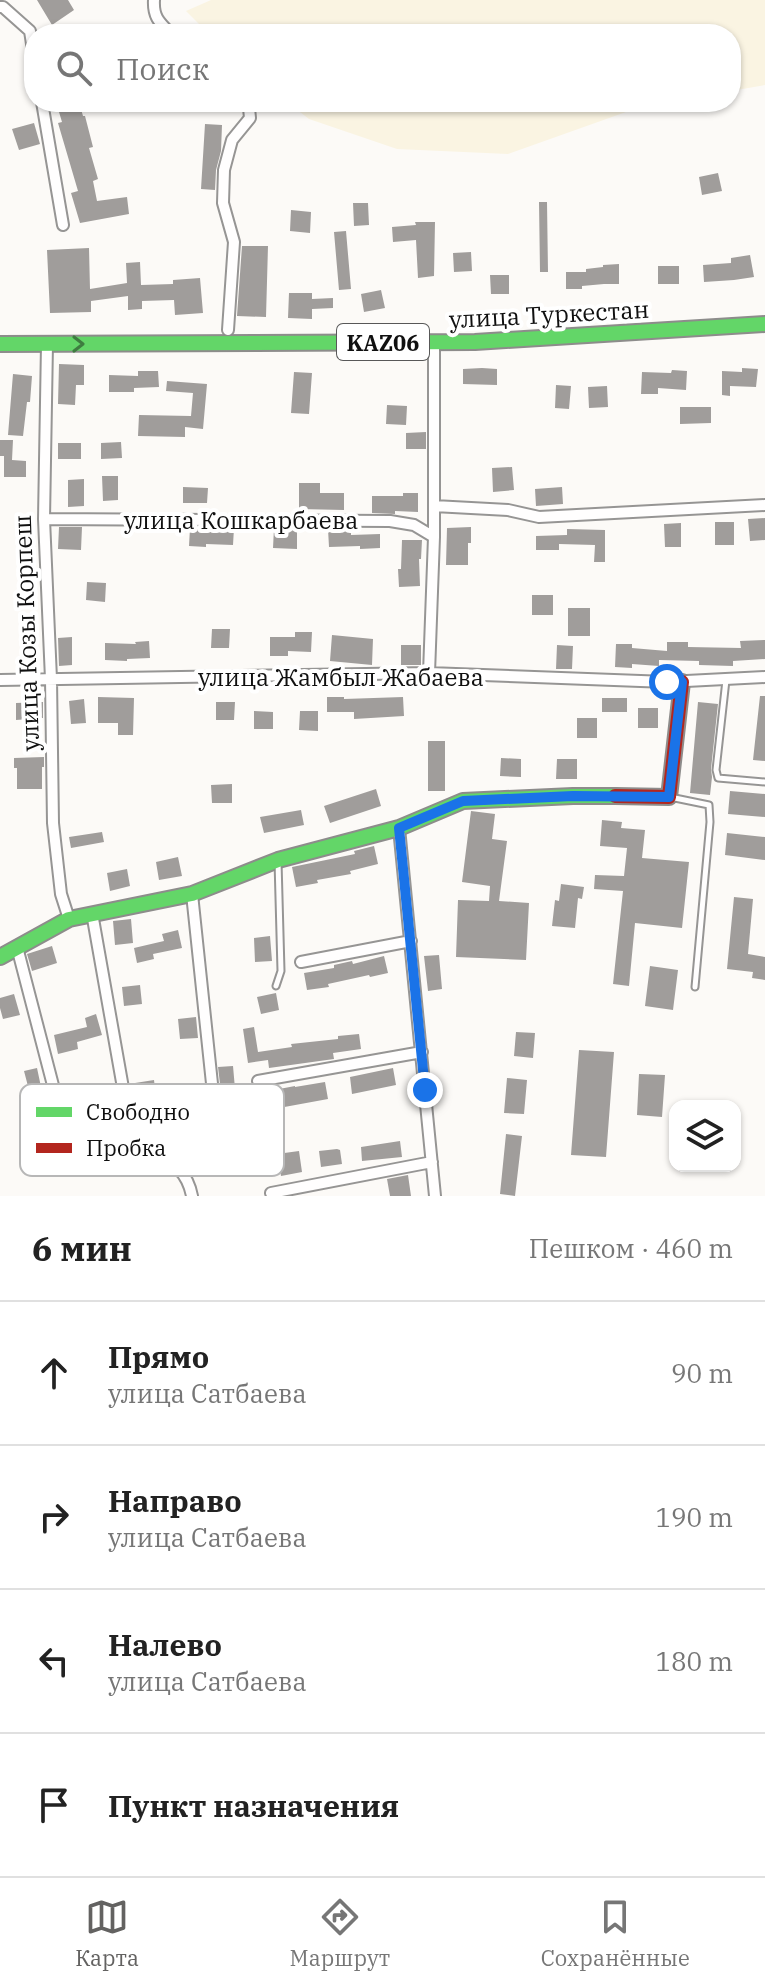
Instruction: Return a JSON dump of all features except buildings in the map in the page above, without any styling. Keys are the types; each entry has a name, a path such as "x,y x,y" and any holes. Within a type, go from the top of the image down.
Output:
{"main road":[{"name":"улица Туркестан","path":"0,344 434,342 475,335 765,312"},
{"name":"улица Туркестан","path":"0,331 228,330 475,335 765,324"},
{"path":"0,957 69,919 192,894 278,860 399,828 463,801 573,796 669,797 682,682"}],"street":[{"path":"154,0 154,13 161,24"},
{"path":"0,7 24,26"},
{"path":"44,112 63,225"},
{"path":"228,330 234,242 223,203 224,170 232,140 250,118 249,112"},
{"path":"429,673 434,537 434,342"},
{"name":"улица Козы Корпеш","path":"47,344 44,519 53,823 61,894 69,919"},
{"path":"434,506 508,510 539,517 765,505"},
{"name":"улица Кошкарбаева","path":"44,519 390,521 414,525 434,537"},
{"name":"улица Жамбыл Жабаева","path":"0,680 429,673 682,682 765,677"},
{"path":"399,828 435,1196"},
{"path":"192,894 212,1084"},
{"path":"92,913 122,1084"},
{"path":"301,962 411,941"},
{"path":"17,947 53,1084"},
{"path":"258,1081 422,1052"},
{"path":"271,1193 432,1162"},
{"path":"185,1176 192,1196"}],"lane":[{"path":"726,679 716,770 718,778 765,782"},
{"path":"669,797 709,805 695,987"},
{"path":"276,986 281,971 278,860"}],"shaded area":[{"path":"211,0 765,0 765,85 741,89 741,24 199,24 186,11"},
{"path":"300,112 626,112 508,154 397,149 309,119"}],"traffic: fast":[{"path":"0,344 475,342 765,324"},
{"path":"0,957 69,919 192,894 278,860 399,828 463,801 615,796"}],"traffic: jam":[{"path":"615,796 669,797 682,682"}],"route":[{"path":"425,1090 399,828 463,801 573,796 669,797 682,682 667,682"}]}
